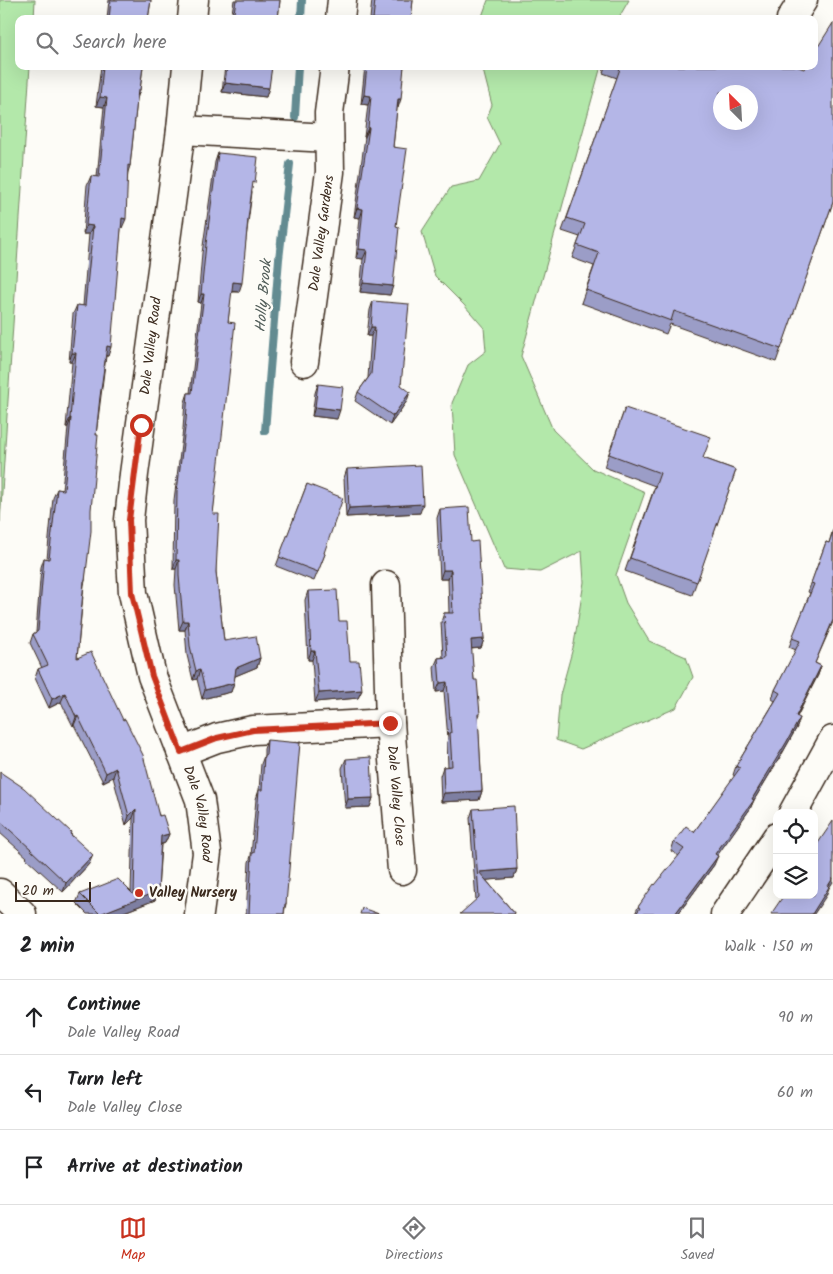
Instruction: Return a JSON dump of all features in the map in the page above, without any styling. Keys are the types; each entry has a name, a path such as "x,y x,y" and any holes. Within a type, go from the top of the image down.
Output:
{"street":[{"path":"192,15 194,0"},
{"path":"340,15 342,0"},
{"path":"794,15 803,0"},
{"name":"Dale Valley Road","path":"187,70 181,130 129,520 132,593 152,676 200,800 207,853 199,914"},
{"name":"Dale Valley Gardens","path":"304,362 321,330 330,172 329,113 334,70"},
{"path":"181,130 329,138"},
{"name":"Dale Valley Close","path":"386,585 390,723 402,870"},
{"path":"181,752 217,738 253,730 390,723"},
{"path":"794,809 833,740"},
{"path":"725,914 773,843"},
{"path":"0,893 22,914"}],"green space":[{"path":"0,0 35,0 34,15 15,15 15,70 30,70 0,522"},
{"path":"488,0 629,0 620,15 482,15"},
{"path":"483,70 600,70 521,356 553,430 593,469 645,492 616,575 626,603 649,641 686,657 693,677 676,708 581,749 556,740 560,695 574,644 584,582 582,551 540,572 504,569 455,455 452,403 468,365 486,351 484,328 435,276 422,232 451,187 479,181 500,144 487,117 492,105"}],"building":[{"path":"111,0 151,0 149,15 109,15"},
{"path":"236,0 280,0 278,15 234,15"},
{"path":"375,0 413,0 411,15 373,15"},
{"path":"833,23 833,202 781,349 674,311 671,321 586,290 599,253 577,245 585,224 567,218 620,70 818,70 818,47"},
{"path":"103,70 142,70 140,90 138,90 130,166 128,165 126,219 122,218 111,347 107,346 100,397 91,531 77,658 91,652 123,720 125,719 143,755 159,816 163,815 169,834 161,836 158,891 100,914 80,894 118,879 134,895 136,809 129,816 116,768 106,773 65,693 52,699 38,669 48,665 33,634 38,631 44,558 49,559 57,489 64,490 76,353 72,353 77,305 85,306 93,226 86,225 91,176 99,177 107,98 100,97"},
{"path":"227,70 271,70 269,88 225,83"},
{"path":"367,70 404,70 401,99 398,99 393,147 407,149 396,226 399,227 393,286 363,283 367,250 359,249 363,209 357,208 369,128 371,96 364,95"},
{"path":"218,153 258,157 248,219 242,283 233,282 228,322 235,323 213,514 219,514 216,572 224,641 256,636 260,658 236,668 234,683 205,690 200,670 196,671 190,646 188,621 183,621 179,560 176,560 177,491 188,393 192,393 204,294 201,294 206,244"},
{"path":"373,301 409,304 401,385 410,392 393,416 358,392 371,374 375,327 371,327"},
{"path":"318,384 343,387 340,410 315,407"},
{"path":"625,408 711,437 703,458 736,470 697,582 630,558 660,473 609,454"},
{"path":"421,465 423,504 349,508 347,469"},
{"path":"307,484 343,498 318,572 279,557"},
{"path":"469,507 471,542 478,541 484,639 471,640 474,680 477,680 480,714 478,714 482,791 444,793 443,767 452,766 451,733 447,682 440,683 438,658 447,657 444,613 453,613 451,570 443,570 440,509"},
{"path":"833,531 833,620 815,663 821,666 796,716 800,718 752,799 754,800 715,854 718,856 675,914 636,914 640,908 638,907 654,884 684,849 674,842 686,826 694,832 740,768 736,766 780,693 775,690 800,641 792,638 814,584 811,583 826,542 829,543"},
{"path":"337,590 339,621 347,621 350,661 359,661 362,690 319,693 315,651 311,651 308,591"},
{"path":"267,740 300,743 286,904 284,914 249,914 252,853 254,853 259,790 262,790"},
{"path":"371,757 373,798 348,799 346,759"},
{"path":"0,772 24,788 93,855 66,883 0,821"},
{"path":"514,806 517,869 479,872 515,914 460,914 479,897 473,809"},
{"path":"833,821 833,878 812,914 771,914 781,899 818,899 818,843"},
{"path":"362,908 379,914 360,914"}],"waterway":[{"name":"Holly Brook","path":"301,15 302,0"},
{"name":"Holly Brook","path":"295,117 298,70"},
{"name":"Holly Brook","path":"265,431 279,259 290,164"}],"place":[{"name":"Valley Nursery","path":"139,893"}],"route":[{"path":"141,425 129,520 132,593 152,676 181,752 217,738 253,730 390,723"}]}
